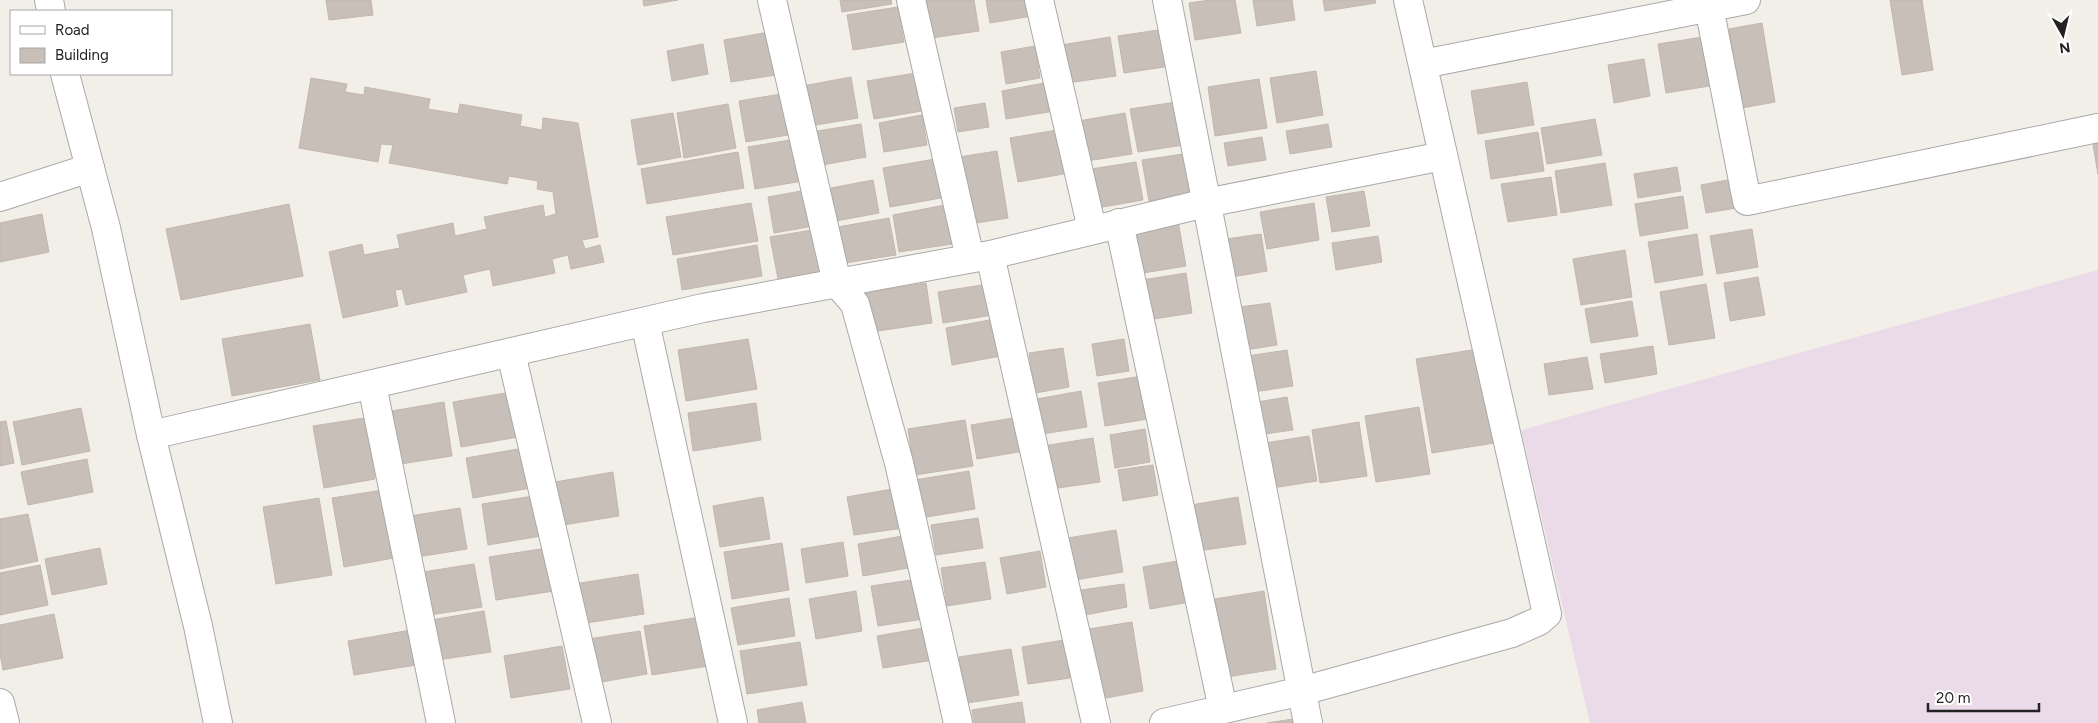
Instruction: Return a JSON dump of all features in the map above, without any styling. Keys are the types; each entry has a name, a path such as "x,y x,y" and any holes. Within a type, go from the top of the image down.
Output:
{"street":[{"path":"772,0 836,283 855,304 858,314 899,463 958,723"},
{"path":"910,0 980,257 1096,723"},
{"path":"1039,0 1092,229"},
{"path":"1167,0 1308,723"},
{"path":"1164,723 1302,692 1512,633 1539,621 1547,614 1408,0"},
{"path":"1423,64 1746,0"},
{"path":"1709,7 1746,201 2098,128"},
{"path":"66,75 106,228 151,436 198,626 218,723"},
{"path":"151,436 703,308 980,257 1206,203 1443,156"},
{"path":"0,197 90,168"},
{"path":"1119,223 1223,709"},
{"path":"645,322 733,723"},
{"path":"512,353 597,723"},
{"path":"372,384 441,723"},
{"path":"0,703 5,723"}],"shaded area":[{"path":"2098,270 2098,723 1590,723 1521,430"}],"building":[{"path":"326,0 371,0 373,15 329,20"},
{"path":"643,0 678,0 644,6"},
{"path":"840,0 891,0 892,4 842,12"},
{"path":"919,0 974,0 979,31 925,39"},
{"path":"986,0 1029,0 1032,16 990,23"},
{"path":"1210,0 1235,0 1241,33 1195,40 1189,3"},
{"path":"1253,0 1292,0 1295,20 1257,26"},
{"path":"1323,0 1375,0 1376,3 1325,11"},
{"path":"1890,0 1922,0 1933,70 1902,75"},
{"path":"898,7 904,42 853,50 847,15"},
{"path":"1762,23 1775,102 1742,108 1729,29"},
{"path":"1165,29 1171,66 1124,73 1118,36"},
{"path":"775,31 782,74 731,82 724,40"},
{"path":"1709,36 1716,85 1666,93 1658,44"},
{"path":"1110,37 1116,76 1067,83 1061,45"},
{"path":"703,44 708,74 672,81 667,51"},
{"path":"1035,46 1040,78 1006,84 1001,52"},
{"path":"1644,59 1650,96 1614,103 1608,65"},
{"path":"1316,71 1323,115 1277,123 1270,78"},
{"path":"916,73 922,111 874,119 867,81"},
{"path":"851,77 858,118 810,126 803,86"},
{"path":"311,78 347,84 345,92 364,95 365,87 430,99 428,109 458,114 460,104 522,115 520,126 542,130 543,118 578,123 598,237 582,240 585,249 600,245 604,262 571,269 568,255 552,259 555,273 493,286 490,269 463,275 467,292 406,305 402,289 395,290 398,306 343,318 329,252 362,244 364,255 400,248 397,235 453,223 455,236 487,229 484,217 543,205 545,217 556,214 553,192 537,189 538,181 509,176 507,184 389,163 393,145 381,144 378,162 299,148"},
{"path":"1259,79 1267,128 1215,136 1208,87"},
{"path":"1527,82 1534,125 1478,134 1471,91"},
{"path":"1044,83 1049,112 1006,119 1002,91"},
{"path":"787,93 794,134 746,142 739,101"},
{"path":"1183,101 1190,144 1138,152 1130,109"},
{"path":"985,103 989,127 958,132 954,108"},
{"path":"728,104 736,148 684,158 677,113"},
{"path":"673,113 681,157 638,165 631,120"},
{"path":"1125,113 1132,154 1080,162 1073,122"},
{"path":"922,115 927,145 884,152 879,123"},
{"path":"1595,119 1602,155 1547,164 1541,128"},
{"path":"861,124 866,157 817,166 811,132"},
{"path":"1328,124 1332,147 1290,154 1286,131"},
{"path":"1063,129 1069,173 1018,182 1010,138"},
{"path":"1538,132 1544,171 1491,179 1485,141"},
{"path":"1262,137 1266,160 1228,166 1224,143"},
{"path":"2098,138 2098,174 2092,139"},
{"path":"796,139 803,181 755,189 748,147"},
{"path":"997,151 1008,218 970,224 959,157"},
{"path":"738,152 744,188 647,204 641,169"},
{"path":"1190,153 1196,193 1149,201 1142,160"},
{"path":"935,159 941,198 890,207 883,168"},
{"path":"1136,162 1143,200 1097,208 1091,169"},
{"path":"1605,163 1612,205 1561,213 1555,171"},
{"path":"1677,167 1681,191 1638,198 1634,174"},
{"path":"1551,177 1557,215 1508,222 1501,184"},
{"path":"1738,178 1743,207 1706,213 1701,185"},
{"path":"873,180 879,213 836,221 831,188"},
{"path":"807,190 814,226 774,233 768,197"},
{"path":"1364,191 1370,226 1332,232 1326,197"},
{"path":"1683,196 1688,228 1640,236 1635,204"},
{"path":"751,203 758,241 673,255 666,217"},
{"path":"1314,203 1319,240 1267,249 1260,212"},
{"path":"289,204 303,276 181,300 166,229"},
{"path":"945,205 952,244 899,252 893,215"},
{"path":"42,214 49,252 0,262 0,223"},
{"path":"889,218 896,255 838,264 832,228"},
{"path":"1178,221 1186,266 1137,274 1130,229"},
{"path":"818,229 825,271 778,279 770,237"},
{"path":"1752,229 1758,267 1717,274 1710,236"},
{"path":"1261,234 1267,271 1226,278 1219,240"},
{"path":"1697,234 1703,275 1655,283 1648,242"},
{"path":"1378,236 1382,262 1336,270 1332,243"},
{"path":"757,245 762,276 682,290 677,259"},
{"path":"1625,250 1632,297 1581,305 1573,259"},
{"path":"1186,273 1192,313 1148,320 1142,280"},
{"path":"1758,277 1765,315 1730,321 1724,283"},
{"path":"926,283 932,323 871,332 864,293"},
{"path":"988,284 993,315 943,323 938,292"},
{"path":"1706,284 1715,338 1669,345 1660,292"},
{"path":"1632,301 1638,336 1591,343 1585,309"},
{"path":"1270,303 1277,345 1239,351 1232,308"},
{"path":"995,319 1001,356 952,365 946,328"},
{"path":"310,324 320,380 232,396 222,339"},
{"path":"748,339 757,389 686,401 678,350"},
{"path":"1124,339 1129,371 1097,376 1092,344"},
{"path":"1653,346 1657,374 1605,383 1600,354"},
{"path":"1063,348 1069,387 1035,393 1029,353"},
{"path":"1478,349 1494,443 1432,453 1416,359"},
{"path":"1287,350 1293,386 1247,393 1241,357"},
{"path":"1587,357 1593,389 1549,395 1544,364"},
{"path":"1142,376 1148,419 1105,426 1098,383"},
{"path":"1081,391 1087,427 1042,434 1037,399"},
{"path":"511,392 518,437 461,447 453,402"},
{"path":"1287,397 1293,430 1257,435 1251,403"},
{"path":"444,402 452,456 394,465 386,412"},
{"path":"756,403 761,440 693,451 688,413"},
{"path":"1419,407 1430,474 1376,482 1365,416"},
{"path":"81,408 90,451 22,465 13,422"},
{"path":"1019,417 1024,451 977,459 971,425"},
{"path":"365,418 375,479 324,488 313,426"},
{"path":"965,420 973,466 915,475 908,429"},
{"path":"6,421 14,463 0,466 0,422"},
{"path":"1359,422 1367,476 1320,483 1312,430"},
{"path":"1145,429 1150,462 1115,468 1110,435"},
{"path":"1309,436 1317,481 1266,489 1259,444"},
{"path":"1093,438 1100,482 1051,489 1043,446"},
{"path":"524,448 531,488 473,498 466,458"},
{"path":"87,459 93,492 28,505 21,472"},
{"path":"1153,465 1158,495 1123,501 1118,470"},
{"path":"969,471 975,509 921,518 915,480"},
{"path":"613,472 619,516 563,525 555,482"},
{"path":"898,488 904,528 854,535 847,497"},
{"path":"383,490 394,558 344,567 332,498"},
{"path":"534,496 541,536 488,545 482,504"},
{"path":"763,497 770,539 720,547 713,506"},
{"path":"1238,497 1246,544 1198,551 1191,505"},
{"path":"319,498 332,575 276,584 263,507"},
{"path":"460,508 467,549 417,557 410,516"},
{"path":"28,514 38,561 0,569 0,519"},
{"path":"978,518 983,548 936,555 931,525"},
{"path":"1116,530 1123,572 1075,580 1068,538"},
{"path":"908,535 914,567 863,576 858,544"},
{"path":"843,542 848,576 806,583 801,549"},
{"path":"782,543 789,590 732,599 724,552"},
{"path":"100,548 107,584 52,595 45,559"},
{"path":"547,548 554,591 496,600 489,557"},
{"path":"1040,551 1046,587 1007,594 1000,558"},
{"path":"1183,560 1190,602 1150,609 1143,567"},
{"path":"985,562 991,599 947,606 941,568"},
{"path":"474,564 482,607 430,615 423,572"},
{"path":"40,565 48,605 0,615 0,573"},
{"path":"638,574 644,614 580,624 574,584"},
{"path":"918,579 924,619 878,626 871,586"},
{"path":"1124,584 1127,607 1085,615 1081,590"},
{"path":"856,591 862,631 816,639 809,599"},
{"path":"1264,591 1276,669 1227,677 1215,599"},
{"path":"789,598 795,636 738,645 731,608"},
{"path":"484,611 491,652 437,660 431,620"},
{"path":"54,614 63,658 3,670 0,654 0,625"},
{"path":"700,617 708,666 652,675 644,626"},
{"path":"1132,622 1143,691 1101,699 1089,629"},
{"path":"929,627 934,660 883,668 877,636"},
{"path":"411,630 416,665 354,675 348,641"},
{"path":"640,631 647,674 590,684 582,640"},
{"path":"1064,640 1070,678 1028,684 1022,647"},
{"path":"800,642 807,685 747,694 740,651"},
{"path":"562,646 570,689 511,698 504,656"},
{"path":"1011,649 1019,695 967,703 959,657"},
{"path":"802,702 806,723 759,723 757,710"},
{"path":"1022,702 1025,723 974,723 972,710"},
{"path":"1293,719 1294,723 1267,723"}]}
